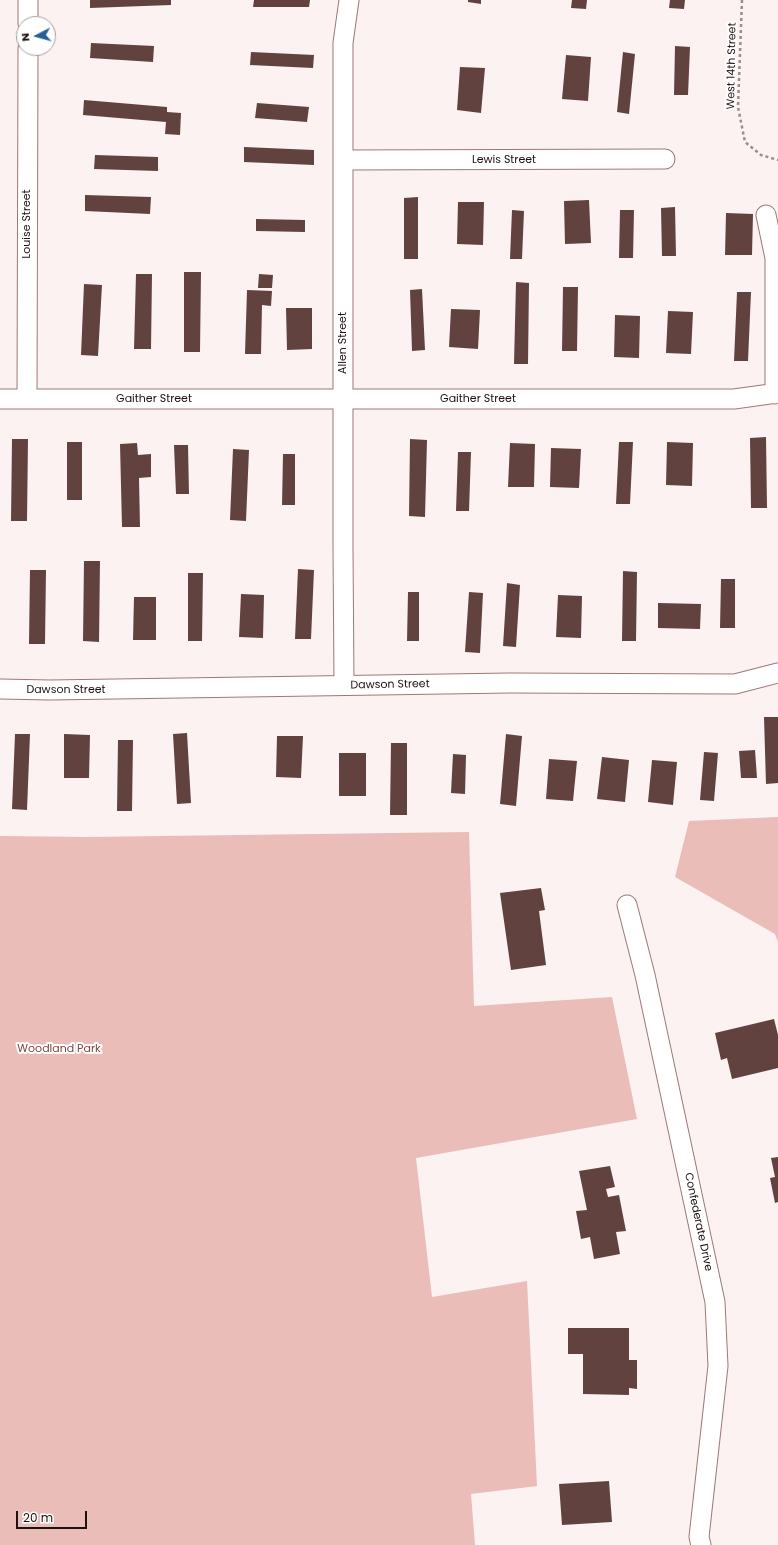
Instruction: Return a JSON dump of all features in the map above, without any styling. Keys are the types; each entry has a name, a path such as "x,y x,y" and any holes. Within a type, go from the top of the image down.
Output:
{"street":[{"path":"28,0 28,16"},
{"name":"Allen Street","path":"344,685 343,160 344,43 349,0"},
{"name":"Louise Street","path":"27,399 28,56"},
{"name":"Lewis Street","path":"343,160 665,159"},
{"name":"Gaither Street","path":"0,399 734,399 776,394 775,258 766,215"},
{"name":"Dawson Street","path":"0,690 510,683 735,684 778,673"},
{"name":"Confederate Drive","path":"627,905 645,975 715,1302 718,1366 700,1545"}],"path":[{"name":"West 14th Street","path":"742,0 738,107 745,142 761,155 778,160"}],"green space":[{"path":"778,817 778,942 775,934 675,877 689,821"},
{"name":"Woodland Park","path":"469,832 474,1006 612,997 637,1119 416,1158 432,1297 527,1281 537,1486 471,1494 475,1545 0,1545 0,836 87,837"}],"building":[{"path":"90,0 171,0 171,5 90,8"},
{"path":"254,0 310,0 309,7 253,7"},
{"path":"468,0 481,0 481,4 468,2"},
{"path":"572,0 587,0 586,9 571,8"},
{"path":"670,0 685,0 684,9 669,8"},
{"path":"91,43 154,46 153,62 90,58"},
{"path":"675,46 690,47 688,95 674,95"},
{"path":"251,52 314,55 313,68 250,65"},
{"path":"623,52 635,54 629,114 617,112"},
{"path":"566,55 591,57 588,101 562,99"},
{"path":"460,67 485,68 481,113 457,110"},
{"path":"84,100 167,107 167,112 181,113 180,135 165,134 166,122 83,115"},
{"path":"257,103 309,107 307,122 255,118"},
{"path":"244,147 314,150 314,165 244,162"},
{"path":"95,155 158,157 158,171 94,169"},
{"path":"85,195 151,197 150,214 85,211"},
{"path":"418,197 418,259 404,259 404,198"},
{"path":"589,200 591,243 565,244 564,201"},
{"path":"458,202 484,202 483,245 457,244"},
{"path":"675,207 676,256 662,256 661,208"},
{"path":"512,210 524,211 522,259 510,259"},
{"path":"620,210 634,210 633,258 619,258"},
{"path":"726,213 753,214 752,255 725,255"},
{"path":"256,219 305,220 305,232 256,231"},
{"path":"184,272 201,272 200,352 184,352"},
{"path":"136,274 152,274 151,349 134,349"},
{"path":"259,274 273,275 272,288 258,288"},
{"path":"516,282 529,283 528,364 514,364"},
{"path":"84,284 102,285 98,356 81,355"},
{"path":"563,287 578,287 577,351 562,351"},
{"path":"422,289 425,350 412,351 410,290"},
{"path":"247,290 272,291 271,306 262,305 261,354 245,354"},
{"path":"737,292 751,292 748,361 734,361"},
{"path":"286,308 312,308 312,349 287,350"},
{"path":"451,309 480,310 478,349 449,347"},
{"path":"668,311 693,312 691,354 666,353"},
{"path":"615,315 640,316 639,358 614,357"},
{"path":"766,437 767,508 751,508 750,438"},
{"path":"12,439 28,439 27,521 11,521"},
{"path":"410,439 427,440 425,517 409,516"},
{"path":"67,442 82,442 82,500 67,500"},
{"path":"619,442 633,442 630,504 616,504"},
{"path":"667,442 693,443 692,486 666,485"},
{"path":"137,443 138,455 151,454 151,477 139,478 140,527 122,527 120,444"},
{"path":"510,443 535,444 534,487 508,487"},
{"path":"174,445 188,445 189,494 176,494"},
{"path":"551,448 581,449 579,488 550,487"},
{"path":"233,449 249,450 246,521 230,520"},
{"path":"458,452 471,452 469,511 456,511"},
{"path":"283,454 295,454 295,505 282,505"},
{"path":"84,561 100,561 99,642 83,641"},
{"path":"298,569 314,570 311,639 295,639"},
{"path":"30,570 46,570 45,644 29,644"},
{"path":"623,571 637,572 636,641 622,641"},
{"path":"188,573 203,573 202,641 188,641"},
{"path":"721,579 735,579 735,628 720,628"},
{"path":"507,583 520,585 516,647 503,646"},
{"path":"408,592 419,592 419,641 407,641"},
{"path":"469,592 483,593 480,653 465,652"},
{"path":"241,594 264,595 263,638 239,637"},
{"path":"558,595 582,596 581,638 556,637"},
{"path":"134,597 156,597 156,640 133,640"},
{"path":"658,603 701,604 700,629 658,628"},
{"path":"764,717 778,717 778,783 766,784"},
{"path":"187,733 191,803 177,804 173,734"},
{"path":"15,734 30,734 27,810 12,809"},
{"path":"64,734 90,735 89,778 64,778"},
{"path":"506,734 522,736 516,806 500,804"},
{"path":"277,736 303,736 301,778 276,777"},
{"path":"118,740 133,740 132,811 117,811"},
{"path":"391,743 407,743 407,815 390,815"},
{"path":"755,750 757,778 741,778 739,751"},
{"path":"704,752 718,753 714,801 700,800"},
{"path":"339,753 366,753 366,796 339,796"},
{"path":"453,754 466,755 465,794 451,793"},
{"path":"602,757 629,760 625,802 597,799"},
{"path":"549,759 577,761 573,801 546,799"},
{"path":"652,760 677,762 673,805 648,802"},
{"path":"541,888 545,910 539,911 546,965 511,970 500,893"},
{"path":"774,1019 778,1035 778,1068 732,1079 727,1058 721,1060 715,1033"},
{"path":"778,1157 778,1202 775,1203 770,1178 775,1177 771,1158"},
{"path":"610,1166 615,1187 606,1189 608,1197 619,1195 626,1231 616,1232 620,1254 594,1259 590,1237 581,1239 576,1211 587,1210 579,1171"},
{"path":"568,1328 629,1328 629,1360 637,1360 637,1389 629,1388 629,1395 583,1394 583,1354 568,1354"},
{"path":"609,1481 612,1522 562,1525 559,1484"}]}
